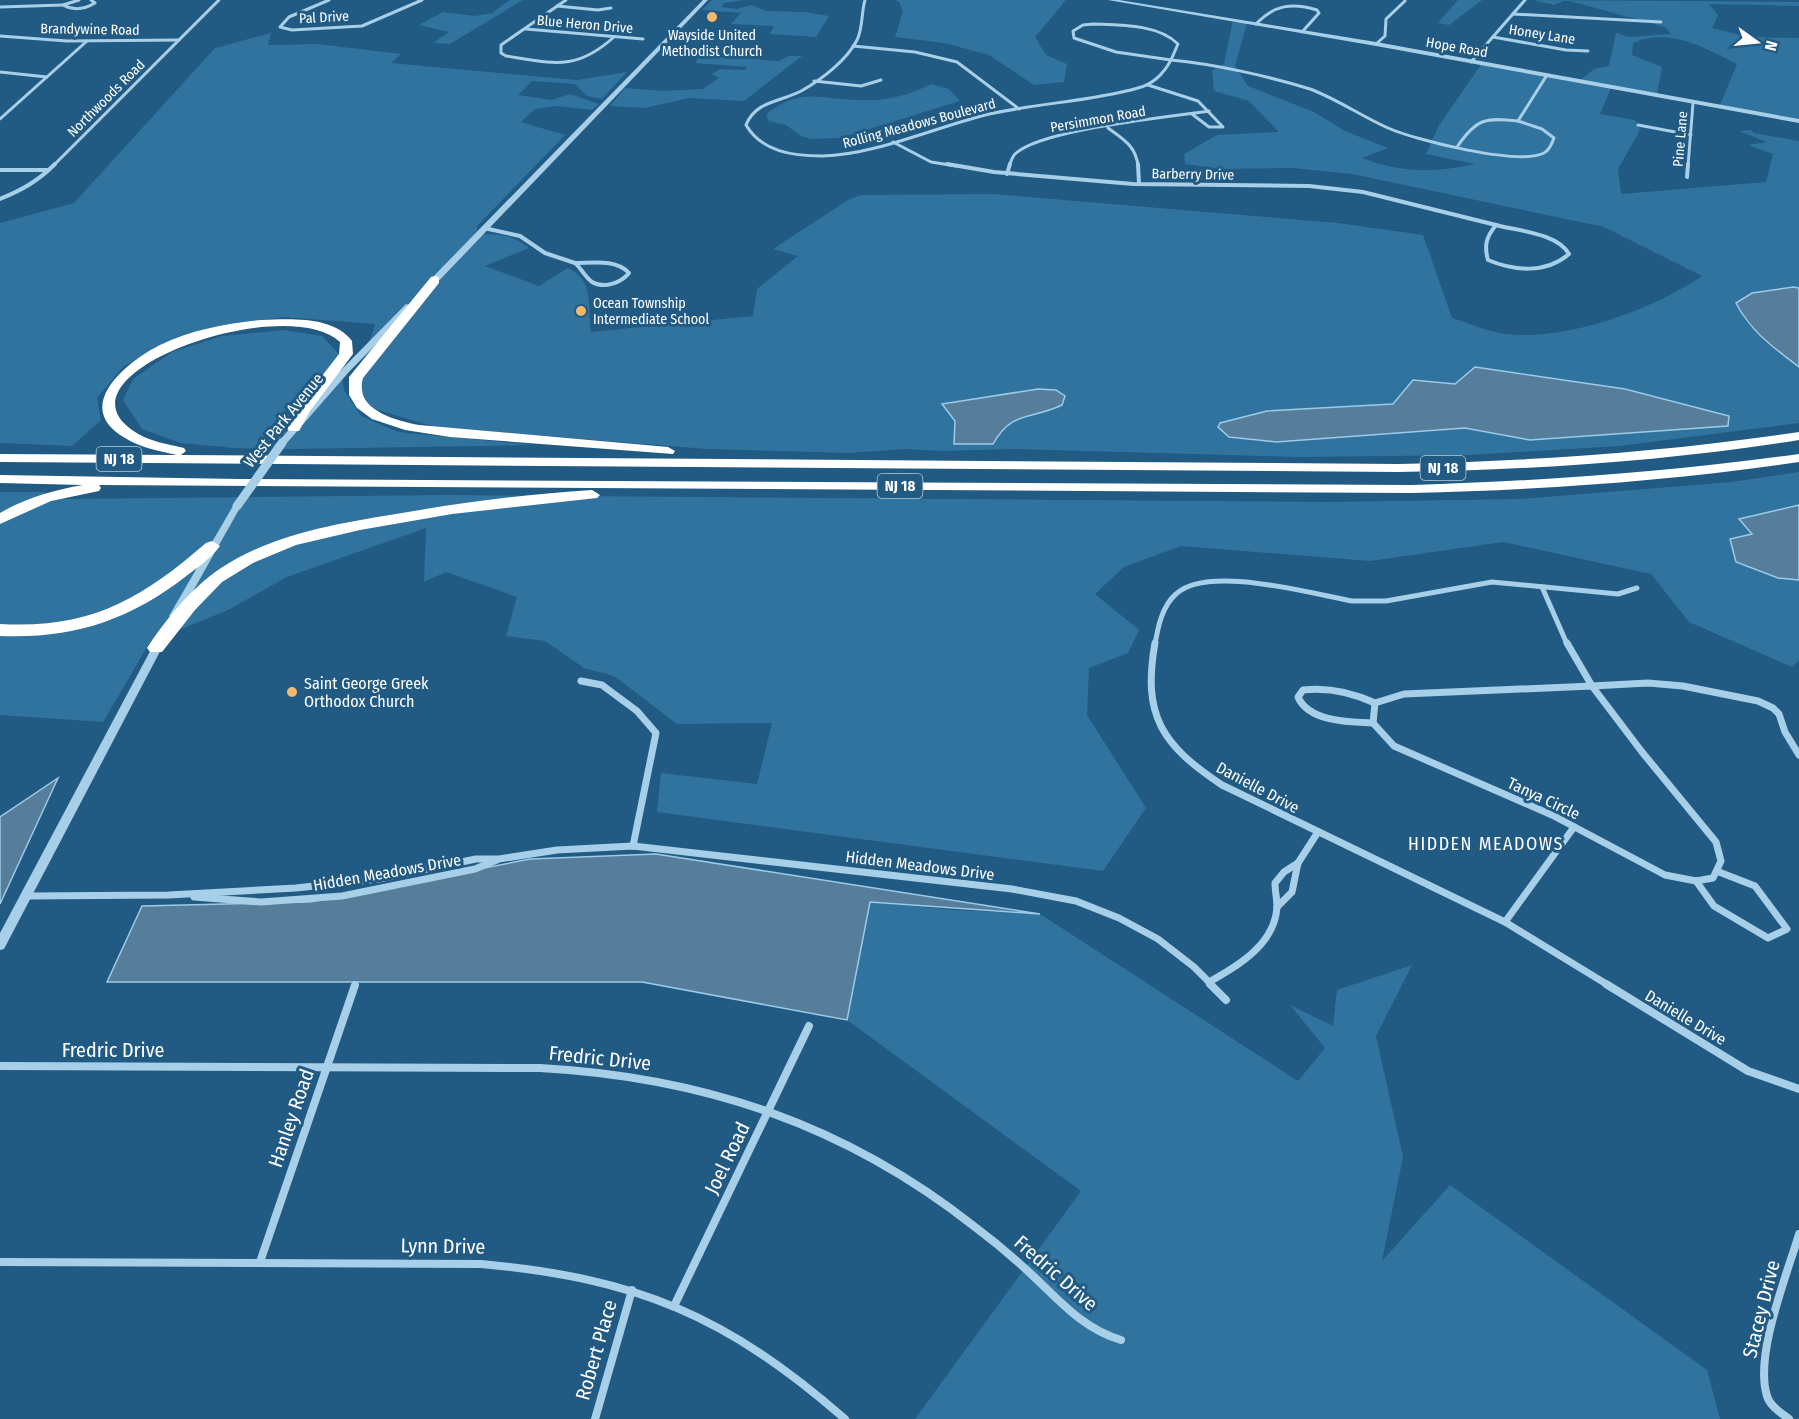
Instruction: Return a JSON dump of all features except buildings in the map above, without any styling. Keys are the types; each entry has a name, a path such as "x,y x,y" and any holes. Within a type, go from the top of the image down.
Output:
{"highway":[{"path":"435,280 356,376 353,386 355,396 360,405 371,413 400,424 442,432 778,462"},
{"path":"237,458 161,448 133,439 123,432 110,417 108,407 116,386 124,375 149,357 183,341 215,331 249,325 281,323 311,326 334,332 346,341 346,354 303,410 294,428"},
{"name":"NJ 18","path":"0,458 1431,468 1616,458 1725,447 1799,435"},
{"name":"NJ 18","path":"0,478 214,482 939,487 1473,488 1620,479 1799,458"},
{"path":"0,519 42,500 76,490 214,482"},
{"path":"156,648 200,593 226,571 268,550 344,528 439,511 578,495 939,487"},
{"path":"0,630 56,629 78,625 118,612 166,586 212,546"}],"street":[{"path":"0,7 63,5 80,0"},
{"path":"63,5 67,8 82,8 95,3 91,0"},
{"name":"Northwoods Road","path":"0,199 28,188 48,170 219,0"},
{"name":"Pal Drive","path":"329,0 289,17 280,27 292,30 362,26 422,0"},
{"path":"566,0 501,45 501,53 506,56 560,62 574,61 592,55 614,37"},
{"name":"West Park Avenue","path":"0,945 212,546 237,506 282,443 345,371 706,0"},
{"name":"Rolling Meadows Boulevard","path":"864,0 864,20 853,46 799,92 768,103 749,117 746,123 747,128 756,141 787,152 832,155 867,150 966,120 1131,90 1147,85 1164,74 1171,59"},
{"name":"Hope Road","path":"1110,0 1376,44 1799,121"},
{"path":"1471,62 1525,0"},
{"path":"1376,44 1386,34 1384,25 1386,19 1405,1"},
{"path":"557,6 598,10 611,8"},
{"path":"1256,24 1267,11 1275,6 1299,6 1317,10 1319,13 1302,32"},
{"path":"1513,14 1661,22"},
{"path":"1171,59 1178,44 1174,37 1162,33 1106,24 1083,25 1073,31 1074,38 1092,47 1213,66 1311,90 1389,128 1457,147 1527,157 1544,153 1552,146 1554,138 1542,128 1518,121 1494,119 1480,121 1469,128 1457,147"},
{"name":"Blue Heron Drive","path":"525,29 643,39"},
{"name":"Brandywine Road","path":"0,36 87,40 179,40"},
{"name":"Honey Lane","path":"1493,37 1566,50 1588,51"},
{"path":"0,119 87,40"},
{"path":"853,46 927,54 957,62 1019,109"},
{"path":"0,72 46,77"},
{"path":"1518,121 1547,75"},
{"path":"814,81 861,86 881,80"},
{"path":"1147,85 1198,101 1223,127 1209,127 1192,114"},
{"name":"Pine Lane","path":"1687,177 1693,103"},
{"name":"Persimmon Road","path":"1007,174 1012,157 1025,147 1049,138 1209,111"},
{"path":"1638,125 1690,135"},
{"path":"1107,128 1134,148 1138,155 1138,184"},
{"name":"Barberry Drive","path":"892,142 931,162 945,166 1007,174 1138,184 1327,188 1390,198 1496,225 1554,240 1564,245 1569,254 1555,263 1524,270 1502,267 1488,260 1484,248 1487,236 1496,225"},
{"path":"0,170 48,170"},
{"path":"484,228 520,236 545,253 575,263 618,265 626,268 629,273 626,278 618,282 598,283 589,279 575,263"},
{"name":"Danielle Drive","path":"1636,588 1618,594 1486,582 1402,600 1377,602 1352,601 1216,580 1184,587 1167,601 1161,620 1150,687 1155,713 1170,741 1193,765 1222,785 1505,922 1748,1071 1799,1089"},
{"path":"1542,587 1557,626 1593,686 1622,728 1716,842 1722,857 1719,872 1713,878 1696,882 1714,906 1768,938 1787,929 1755,886 1719,872"},
{"path":"581,681 602,685 637,711 656,733 633,846"},
{"path":"1375,703 1373,723 1340,722 1303,707 1298,697 1303,690 1342,690 1352,691 1375,703 1404,694 1658,683 1692,687 1758,701 1779,714 1785,732 1799,755"},
{"name":"Tanya Circle","path":"1373,723 1394,746 1574,827 1665,875 1696,882"},
{"path":"1505,922 1574,827"},
{"path":"1277,907 1275,884 1284,872 1298,863 1318,832"},
{"name":"Hidden Meadows Drive","path":"26,896 169,895 338,885 476,859 499,859 557,850 633,846 705,852 1055,896 1095,908 1142,929 1180,955 1226,1000"},
{"name":"Hidden Meadows Drive","path":"169,895 261,902 319,899 376,891 475,869 499,859"},
{"path":"1209,982 1230,971 1254,952 1268,932 1277,907 1295,887 1298,863"},
{"name":"Hanley Road","path":"260,1262 355,985"},
{"name":"Joel Road","path":"675,1304 809,1026"},
{"name":"Fredric Drive","path":"0,1066 540,1068 605,1072 698,1090 768,1112 845,1144 910,1180 986,1235 1074,1314 1109,1338 1121,1340"},
{"name":"Stacey Drive","path":"1789,1419 1770,1402 1767,1395 1765,1371 1772,1328 1799,1234"},
{"name":"Lynn Drive","path":"0,1262 260,1262 515,1266 589,1277 675,1304 729,1331 772,1358 818,1394 845,1419"},
{"name":"Robert Place","path":"596,1419 632,1290"}],"shaded area":[{"path":"510,0 523,0 450,44 433,43 449,32 419,25 443,12 475,16 492,13"},
{"path":"712,0 744,0 724,3 721,7 737,9 751,5 766,11 804,12 829,16 816,37 770,34 774,26 731,24 741,13 702,10"},
{"path":"894,0 1066,0 1035,37 1046,55 1067,64 1064,82 1034,85 989,55 944,43 895,37 903,11 899,2"},
{"path":"1458,0 1482,0 1449,25 1438,23"},
{"path":"1533,0 1565,0 1554,5"},
{"path":"1567,0 1799,2 1799,6 1709,4 1718,15 1712,28 1748,37 1799,38 1799,119 1720,105 1737,64 1700,46 1673,38 1660,37 1633,43 1632,55 1662,67 1657,94 1611,88 1600,114 1635,120 1640,130 1618,169 1621,194 1766,182 1773,154 1748,145 1767,142 1739,131 1752,130 1753,133 1799,141 1799,288 1793,287 1743,318 1764,341 1799,367 1799,423 1619,446 1469,455 1300,457 1013,449 943,451 905,449 848,453 707,449 435,427 371,408 357,383 375,324 284,317 220,327 172,341 124,366 97,398 101,420 72,446 0,443 0,223 74,203 215,48 271,33 268,45 318,44 401,54 391,63 577,80 627,72 602,99 587,96 575,84 532,81 518,95 551,100 570,94 599,104 592,110 557,106 535,109 521,122 565,135 477,226 477,235 504,235 529,248 485,266 539,286 568,268 577,273 588,295 591,332 753,316 757,289 798,256 773,249 848,200 861,195 993,194 1338,223 1423,235 1452,318 1499,333 1530,335 1582,328 1608,320 1659,300 1702,276 1604,227 1352,174 1293,168 1221,169 1185,164 1184,154 1217,135 1279,132 1249,101 1214,91 1212,71 1224,64 1233,20 1247,23 1235,66 1248,86 1314,112 1345,131 1388,148 1362,158 1390,167 1418,170 1446,169 1475,164 1426,154 1438,127 1482,63 1578,82 1594,69 1609,66 1616,33 1629,37 1671,34 1665,27","holes":["1413,380 1455,384 1728,426 1530,440 1465,428 1276,442 1267,411 1393,404","1062,405 1050,411 1012,420 1000,430 954,444 955,421"]},
{"path":"700,55 779,61 789,56 802,56 744,101 689,98 645,108 610,106 625,88 662,91 703,89 719,78 712,74 720,69 745,70 747,67 695,63"},
{"path":"931,84 949,89 960,101 840,138 811,139 801,136 786,125 769,121 766,115 789,100 811,97 878,100 905,95"},
{"path":"1799,288 1799,367 1755,331 1736,303 1752,293"},
{"path":"284,330 322,336 338,353 344,390 361,416 398,432 535,445 292,449 234,448 181,443 142,429 123,400 133,379 172,352 222,336"},
{"path":"1475,367 1625,389 1729,416 1728,426 1530,440 1465,428 1276,442 1229,437 1218,427 1220,423 1267,411 1393,404 1413,380 1455,384"},
{"path":"1038,389 1056,390 1065,396 1062,405 1015,421 1000,433 993,444 954,444 955,421 942,404"},
{"path":"1799,472 1799,505 1740,519 1752,534 1730,539 1778,578 1799,580 1799,660 1792,667 1689,622 1651,574 1503,542 1370,561 1181,546 1124,567 1095,594 1139,630 1128,653 1089,668 1087,715 1146,808 1103,871 657,812 661,773 757,784 772,723 677,724 614,676 584,668 545,641 506,636 517,597 446,572 424,582 426,528 287,577 228,610 150,642 103,722 0,715 0,492 43,492 66,499 445,495 1328,502 1521,499 1732,482"},
{"path":"1799,505 1799,580 1778,578 1736,562 1730,539 1752,534 1739,519"},
{"path":"58,778 0,904 0,817"},
{"path":"656,854 1040,914 870,902 847,1020 642,982 107,982 142,906 310,902 530,859"},
{"path":"870,902 955,910 1040,914 1298,1081 1325,1048 1290,1005 1333,1026 1337,990 1412,965 1376,1036 1403,1157 1382,1261 1450,1185 1707,1370 1720,1419 915,1419 1081,1191 847,1020"}],"place":[{"name":"Wayside United Methodist Church","path":"712,17"},
{"name":"Ocean Township Intermediate School","path":"581,311"},
{"name":"Saint George Greek Orthodox Church","path":"292,692"}],"district":[{"name":"HIDDEN MEADOWS","path":"1486,844"}]}
